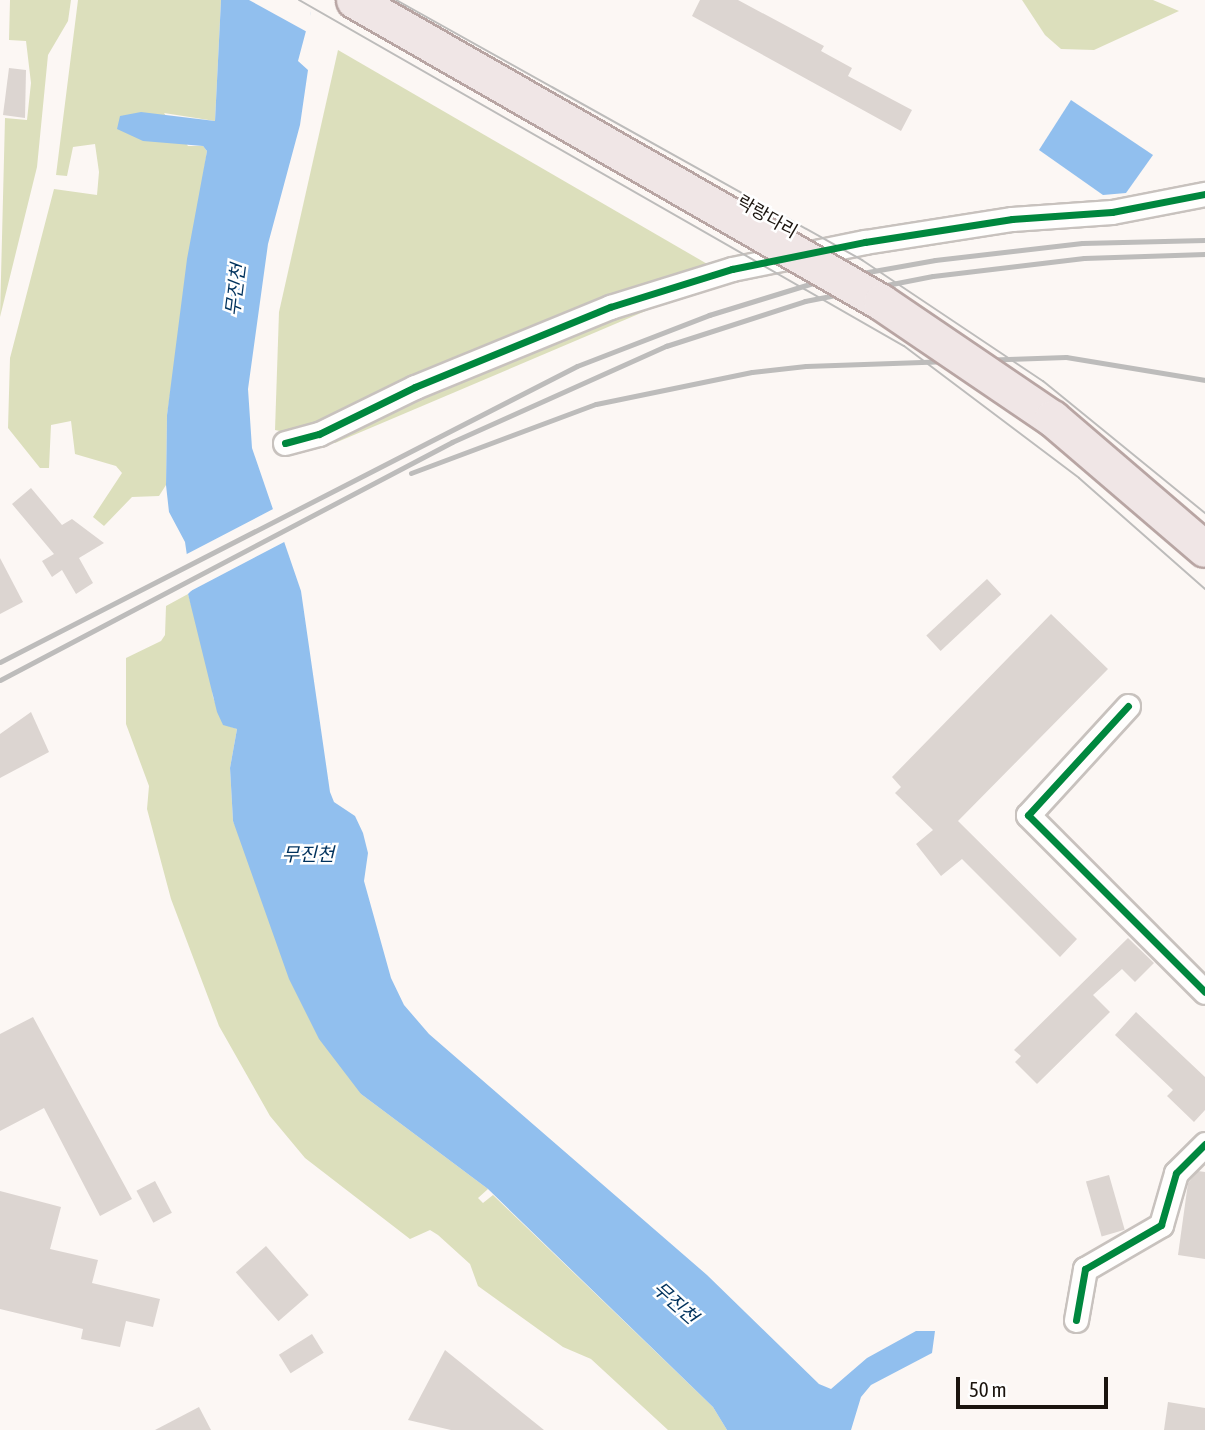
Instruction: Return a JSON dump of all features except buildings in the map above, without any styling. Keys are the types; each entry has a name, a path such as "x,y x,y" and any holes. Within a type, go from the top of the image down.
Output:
{"main road":[{"name":"락랑다리","path":"354,0 892,309 1052,418 1205,549"}],"street":[{"path":"285,443 319,434 415,387 610,307 732,269 865,242 1012,219 1112,212 1205,194"},
{"path":"1128,706 1028,816 1205,992"},
{"path":"1076,1320 1085,1269 1161,1225 1176,1173 1205,1144"}],"green space":[{"path":"10,0 71,0 68,21 48,55 37,167 0,317 5,118 27,120 31,83 26,41 9,40"},
{"path":"78,0 221,0 215,121 164,113 188,146 203,146 207,151 167,415 166,485 159,496 132,497 104,526 93,517 122,473 116,466 75,454 71,421 51,425 49,468 40,468 8,428 10,358 54,189 97,195 99,172 95,144 73,147 67,176 56,175"},
{"path":"1022,0 1153,0 1179,11 1094,50 1061,49 1045,35"},
{"path":"338,50 728,276 335,443 275,430 279,312"},
{"path":"188,594 209,665 213,697 223,724 237,729 230,768 233,821 361,1094 488,1189 478,1198 483,1203 493,1195 713,1407 727,1430 668,1430 591,1359 563,1347 478,1286 470,1264 438,1235 430,1230 410,1239 305,1158 270,1116 219,1026 171,899 147,809 149,786 126,724 126,658 161,641 165,635 166,606"}],"water":[{"name":"무진천","path":"221,0 309,0 311,12 298,61 308,70 300,125 268,244 248,389 252,448 301,591 330,792 334,802 355,816 363,833 368,853 364,881 391,978 404,1005 429,1034 707,1275 819,1384 831,1389 867,1358 916,1331 935,1331 932,1353 871,1385 861,1397 851,1430 727,1430 713,1407 488,1189 361,1094 319,1039 289,979 233,821 230,768 237,729 223,725 217,712 188,594 192,590 185,542 169,512 166,485 167,415 187,259 207,151 203,146 143,141 117,129 120,116 141,112 215,121"},
{"path":"1071,100 1153,155 1126,193 1103,195 1039,150"}],"pier":[{"path":"249,0 312,0 309,33"},
{"path":"275,508 288,540 185,594 188,589 183,556"}],"tram line":[{"path":"299,0 904,346 1079,478 1205,589"},
{"path":"396,0 862,260 1043,381 1205,513"}],"railway":[{"path":"0,662 577,366 709,315 823,280 935,260 1082,243 1205,240"},
{"path":"0,680 452,442 666,346 805,301 933,276 1084,258 1205,254"},
{"path":"411,473 596,404 752,372 806,366 1066,357 1205,380"}],"cycle path":[{"path":"285,443 319,434 415,387 610,307 732,269 865,242 1012,219 1112,212 1205,194"},
{"path":"1128,706 1028,815 1205,992"},
{"path":"1076,1320 1085,1269 1161,1225 1176,1173 1205,1144"}]}
